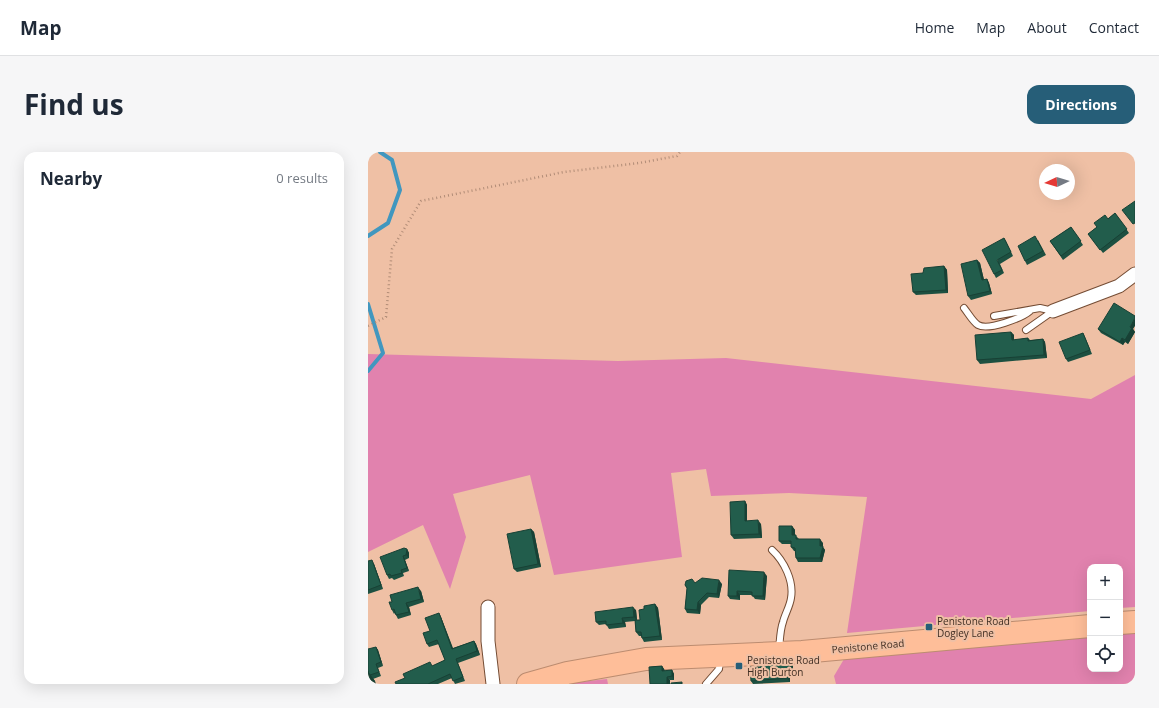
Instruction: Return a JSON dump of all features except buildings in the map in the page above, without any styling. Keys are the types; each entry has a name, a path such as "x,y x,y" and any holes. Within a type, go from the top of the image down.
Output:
{"highway":[{"path":"1123,623 1135,622"},
{"name":"Penistone Road","path":"528,684 567,673 646,659 779,653 1087,626"}],"street":[{"path":"1053,311 1119,286 1135,274"},
{"path":"488,607 488,641 493,684"}],"lane":[{"path":"964,308 977,325 983,327 1004,323 1030,310"},
{"path":"994,316 1040,308 1053,311"},
{"path":"1026,330 1053,311"},
{"path":"772,550 778,556 787,571 792,596 783,622 779,653"},
{"path":"706,684 719,669 721,656"}],"path":[{"path":"368,326 386,317 392,249 421,201 564,172 639,163 677,156 680,152"}],"shaded area":[{"path":"368,354 618,361 726,358 1091,399 1135,375 1135,607 1123,608 1123,564 1087,564 1087,611 847,633 867,497 789,493 711,496 706,469 671,473 682,557 554,575 530,475 453,494 466,537 450,589 423,525 368,552"},
{"path":"1135,632 1135,684 836,684 834,676 847,654 1087,635 1087,672 1123,672 1123,633"},
{"path":"607,679 608,684 568,684 570,683"}],"waterway":[{"path":"368,236 388,223 400,190 392,160 380,152"},
{"path":"368,304 383,353 368,371"}],"place":[{"name":"Penistone Road Dogley Lane","path":"929,627"},
{"name":"Penistone Road High Burton","path":"739,666"}]}
